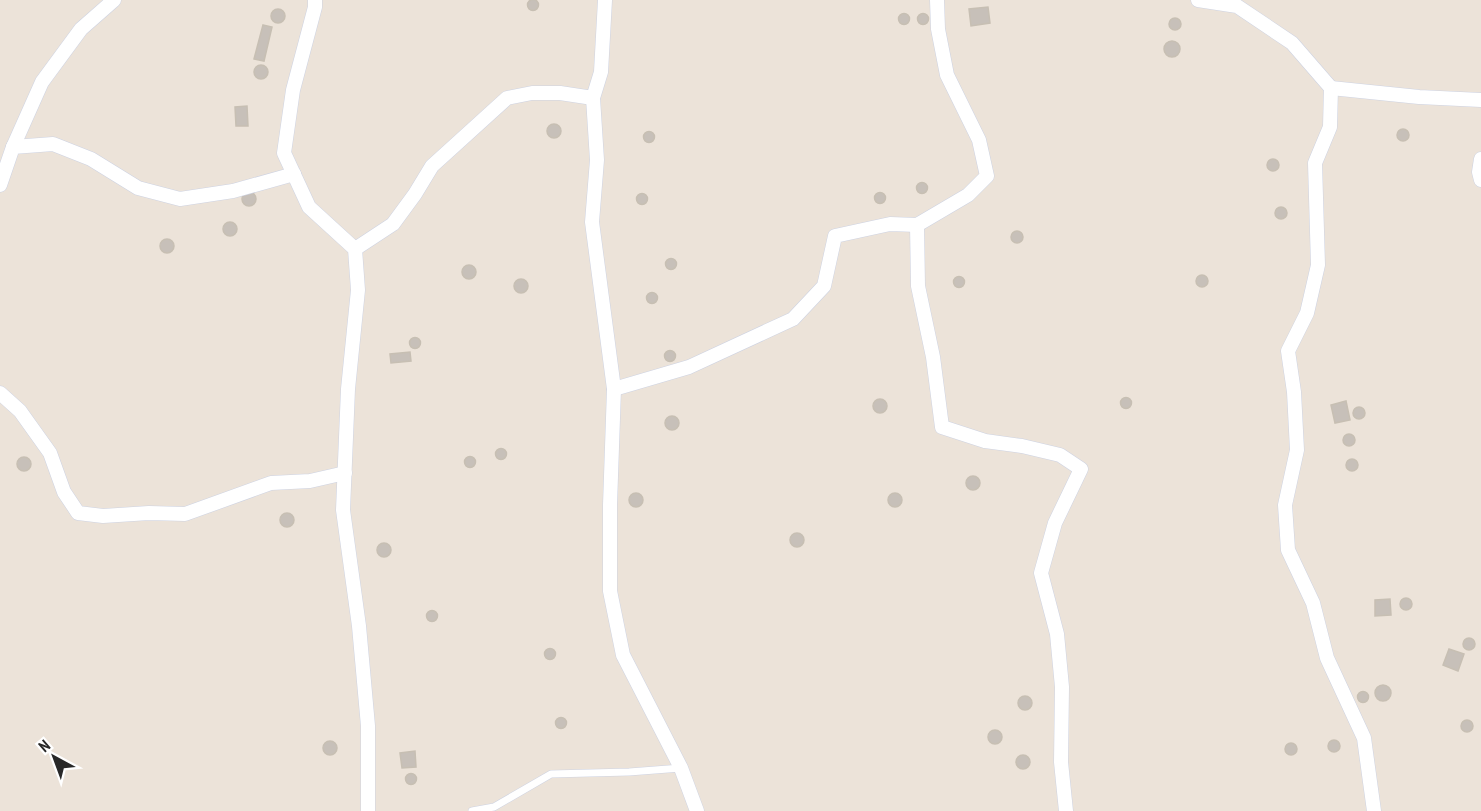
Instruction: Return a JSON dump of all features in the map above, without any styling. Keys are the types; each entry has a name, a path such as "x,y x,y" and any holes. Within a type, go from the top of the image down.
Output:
{"street":[{"path":"0,185 13,147 42,82 81,29 114,0"},
{"path":"315,0 293,90 284,153 309,207 355,249 358,290 348,389 343,510 368,726 368,811"},
{"path":"605,0 601,72 594,98 597,160 592,222 615,389 610,591 622,656 681,768 697,811"},
{"path":"615,389 689,367 793,319 824,285 835,236 891,224 917,225 968,195 987,176 979,140 946,75 938,29 937,0"},
{"path":"1198,0 1237,6 1292,43 1331,88 1330,127 1315,163 1318,265 1307,313 1288,351 1294,392 1297,450 1285,506 1288,550 1313,603 1327,658 1364,738 1374,811"},
{"path":"1331,88 1419,98 1481,100"},
{"path":"355,249 393,224 416,194 432,166 507,98 542,93 594,98"},
{"path":"13,147 53,144 92,159 138,188 180,199 233,191 294,174"},
{"path":"1481,159 1479,172 1481,180"},
{"path":"917,225 918,286 933,357 942,427 985,441 1022,446 1060,455 1082,469 1055,523 1041,573 1057,634 1062,687 1061,762 1066,811"},
{"path":"0,393 20,411 50,453 64,492 78,513 103,516 149,513 185,514 271,483 310,481 345,473"}],"lane":[{"path":"472,811 494,807 551,774 681,768"}],"building":[{"path":"533,0 537,1 537,9 533,10 529,9 528,5 529,1"},
{"path":"988,7 990,23 971,26 969,9"},
{"path":"278,9 283,11 285,16 283,21 278,23 273,21 271,16 273,11"},
{"path":"904,14 908,15 908,23 904,24 900,23 899,19 900,15"},
{"path":"923,14 927,15 927,23 923,24 919,23 918,19 919,15"},
{"path":"1175,18 1181,24 1175,30 1169,24"},
{"path":"263,25 272,27 264,61 254,59"},
{"path":"1172,41 1178,43 1180,49 1178,55 1172,57 1166,55 1164,49 1166,43"},
{"path":"261,65 266,67 268,72 266,77 261,79 256,77 254,72 256,67"},
{"path":"247,106 248,126 236,126 235,107"},
{"path":"554,124 559,126 561,131 559,136 554,138 549,136 547,131 549,126"},
{"path":"1403,129 1409,135 1403,141 1397,135"},
{"path":"649,132 653,133 653,141 649,142 645,141 644,137 645,133"},
{"path":"1273,159 1279,165 1273,171 1267,165"},
{"path":"922,183 926,184 926,192 922,193 918,192 917,188 918,184"},
{"path":"249,192 254,194 256,199 254,204 249,206 244,204 242,199 244,194"},
{"path":"880,193 884,194 884,202 880,203 876,202 875,198 876,194"},
{"path":"642,194 646,195 646,203 642,204 638,203 637,199 638,195"},
{"path":"1281,207 1287,213 1281,219 1275,213"},
{"path":"230,222 235,224 237,229 235,234 230,236 225,234 223,229 225,224"},
{"path":"1017,231 1023,237 1017,243 1011,237"},
{"path":"167,239 172,241 174,246 172,251 167,253 162,251 160,246 162,241"},
{"path":"671,259 675,260 675,268 671,269 667,268 666,264 667,260"},
{"path":"469,265 474,267 476,272 474,277 469,279 464,277 462,272 464,267"},
{"path":"1202,275 1208,281 1202,287 1196,281"},
{"path":"959,277 963,278 963,286 959,287 955,286 954,282 955,278"},
{"path":"521,279 526,281 528,286 526,291 521,293 516,291 514,286 516,281"},
{"path":"652,293 656,294 656,302 652,303 648,302 647,298 648,294"},
{"path":"415,338 419,339 419,347 415,348 411,347 410,343 411,339"},
{"path":"670,351 674,352 674,360 670,361 666,360 665,356 666,352"},
{"path":"410,352 411,361 391,363 390,354"},
{"path":"1126,398 1130,399 1130,407 1126,408 1122,407 1121,403 1122,399"},
{"path":"880,399 885,401 887,406 885,411 880,413 875,411 873,406 875,401"},
{"path":"1346,401 1350,420 1335,423 1331,405"},
{"path":"1359,407 1365,413 1359,419 1353,413"},
{"path":"672,416 677,418 679,423 677,428 672,430 667,428 665,423 667,418"},
{"path":"1349,434 1355,440 1349,446 1343,440"},
{"path":"501,449 505,450 505,458 501,459 497,458 496,454 497,450"},
{"path":"24,457 29,459 31,464 29,469 24,471 19,469 17,464 19,459"},
{"path":"470,457 474,458 474,466 470,467 466,466 465,462 466,458"},
{"path":"1352,459 1358,465 1352,471 1346,465"},
{"path":"973,476 978,478 980,483 978,488 973,490 968,488 966,483 968,478"},
{"path":"636,493 641,495 643,500 641,505 636,507 631,505 629,500 631,495"},
{"path":"895,493 900,495 902,500 900,505 895,507 890,505 888,500 890,495"},
{"path":"287,513 292,515 294,520 292,525 287,527 282,525 280,520 282,515"},
{"path":"797,533 802,535 804,540 802,545 797,547 792,545 790,540 792,535"},
{"path":"384,543 389,545 391,550 389,555 384,557 379,555 377,550 379,545"},
{"path":"1406,598 1412,604 1406,610 1400,604"},
{"path":"1390,599 1391,615 1375,616 1375,600"},
{"path":"432,611 436,612 436,620 432,621 428,620 427,616 428,612"},
{"path":"1469,638 1475,644 1469,650 1463,644"},
{"path":"550,649 554,650 554,658 550,659 546,658 545,654 546,650"},
{"path":"1449,649 1464,654 1458,671 1443,665"},
{"path":"1383,685 1389,687 1391,693 1389,699 1383,701 1377,699 1375,693 1377,687"},
{"path":"1363,692 1367,693 1367,701 1363,702 1359,701 1358,697 1359,693"},
{"path":"1025,696 1030,698 1032,703 1030,708 1025,710 1020,708 1018,703 1020,698"},
{"path":"561,718 565,719 565,727 561,728 557,727 556,723 557,719"},
{"path":"1467,720 1473,726 1467,732 1461,726"},
{"path":"995,730 1000,732 1002,737 1000,742 995,744 990,742 988,737 990,732"},
{"path":"1334,740 1340,746 1334,752 1328,746"},
{"path":"330,741 335,743 337,748 335,753 330,755 325,753 323,748 325,743"},
{"path":"1291,743 1297,749 1291,755 1285,749"},
{"path":"415,751 416,767 402,768 400,753"},
{"path":"1023,755 1028,757 1030,762 1028,767 1023,769 1018,767 1016,762 1018,757"},
{"path":"411,774 415,775 415,783 411,784 407,783 406,779 407,775"}]}
